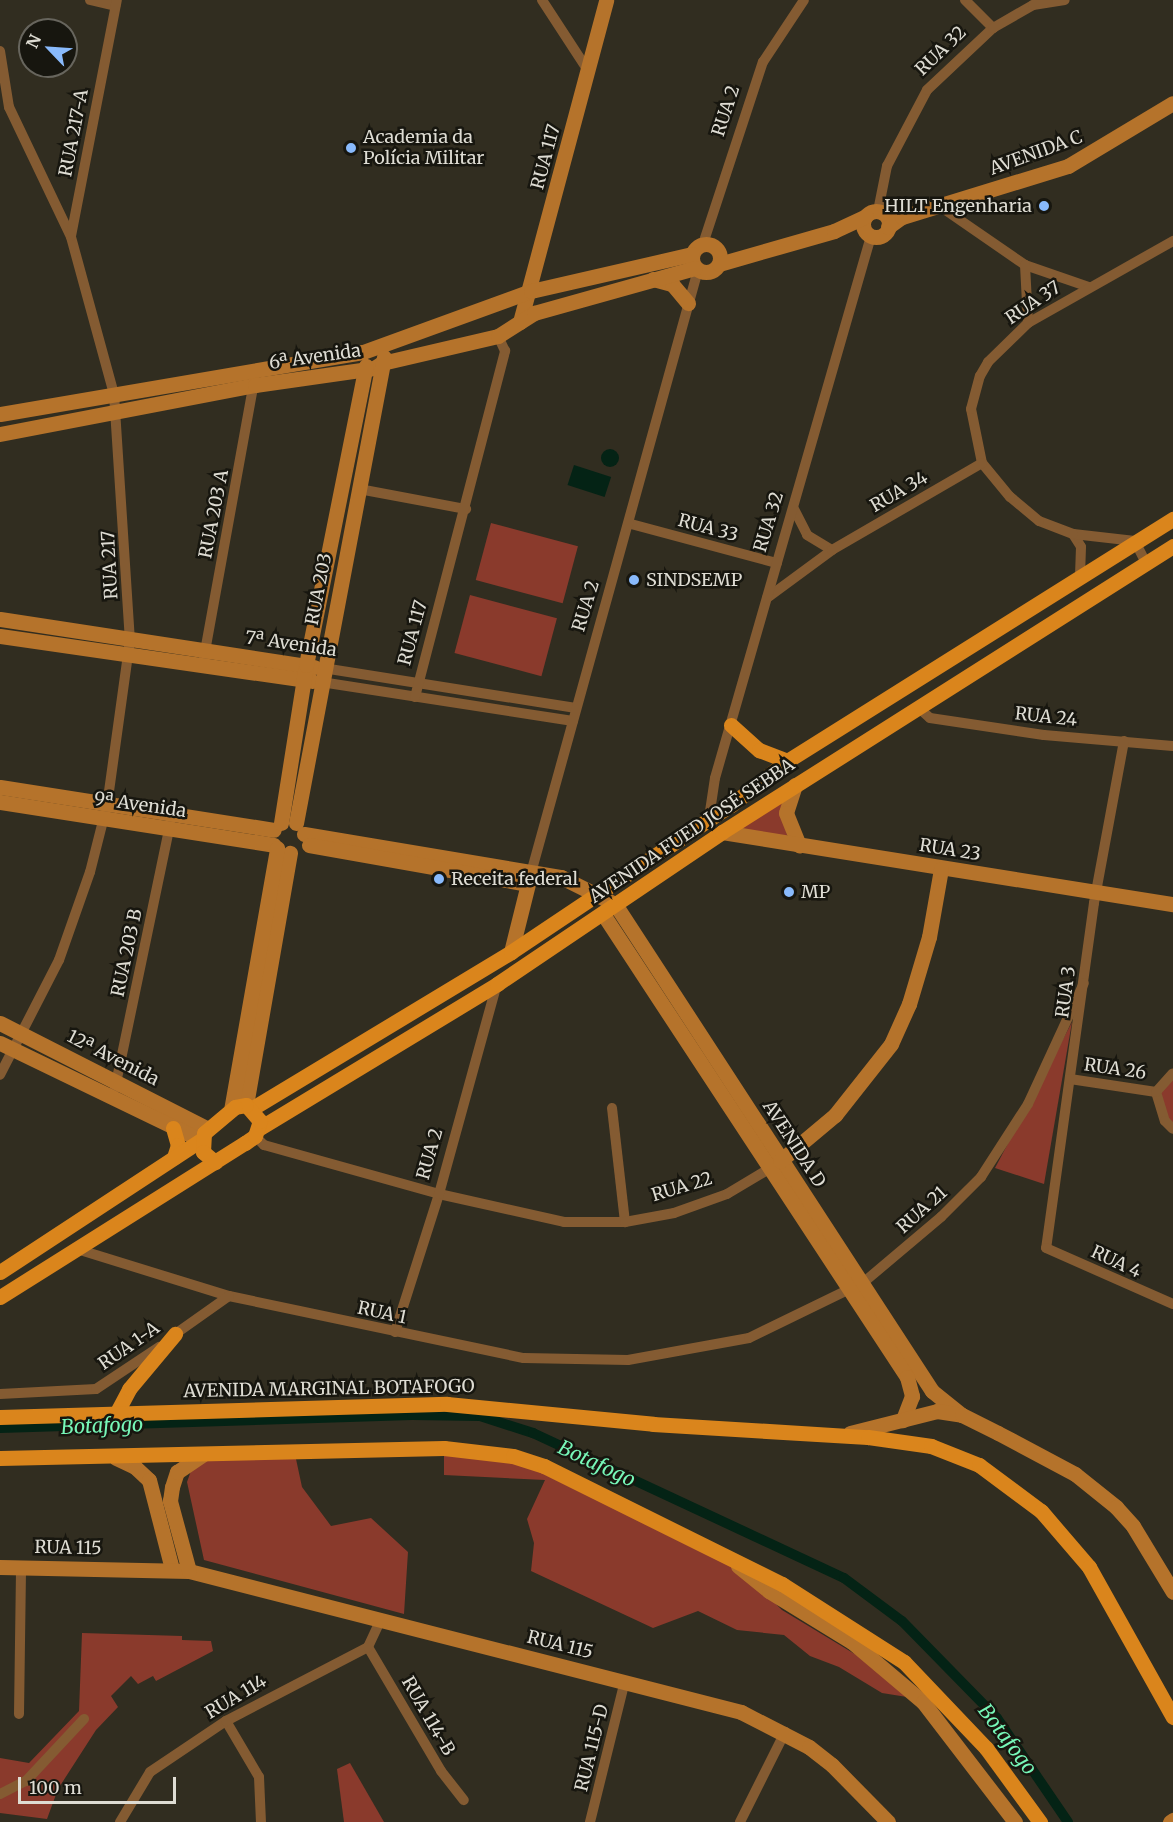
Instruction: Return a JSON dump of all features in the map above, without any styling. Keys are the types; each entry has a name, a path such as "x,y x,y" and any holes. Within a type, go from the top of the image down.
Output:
{"main road":[{"name":"AVENIDA FUED JOSÉ SEBBA","path":"204,1135 243,1108 511,952 730,805 787,761 1173,519"},
{"name":"AVENIDA FUED JOSÉ SEBBA","path":"215,1162 256,1132 497,984 722,831 920,709 1173,546"},
{"path":"731,726 759,750 787,761"},
{"path":"730,805 740,822"},
{"path":"709,818 722,831"},
{"path":"243,1108 260,1121 256,1132"},
{"path":"174,1128 178,1145 174,1157"},
{"path":"0,1272 204,1135"},
{"path":"0,1298 80,1250 215,1162 205,1156 204,1135"},
{"path":"117,1412 129,1389 175,1334"},
{"name":"AVENIDA MARGINAL BOTAFOGO","path":"0,1417 447,1404 653,1424 837,1435 915,1443 955,1453 979,1466 1041,1510 1089,1567 1173,1717"},
{"path":"0,1458 116,1458 444,1448 513,1455 570,1476 809,1599 904,1662 986,1748 1040,1822"}],"street":[{"path":"90,0 116,3"},
{"path":"542,0 589,72"},
{"name":"RUA 117","path":"520,322 531,291 606,0"},
{"name":"RUA 2","path":"511,952 576,708 631,524 688,303 697,259 763,62 804,0"},
{"path":"965,0 993,28"},
{"name":"RUA 32","path":"709,818 715,778 876,225 887,166 927,90 993,28 1033,2 1065,0"},
{"name":"RUA 217-A","path":"71,237 116,3"},
{"name":"RUA 217","path":"0,51 4,109 71,237 114,394 117,411 129,647 105,812 59,960 15,1051 0,1075"},
{"name":"AVENIDA C","path":"697,259 713,271 719,258 742,257 834,231 876,225 941,207 1068,166 1173,103"},
{"path":"941,207 1025,264 1089,287"},
{"name":"RUA 37","path":"1135,541 1073,534 1039,521 1010,497 982,463 971,409 980,376 998,349 1028,323 1173,241"},
{"path":"697,259 719,258"},
{"name":"6ª Avenida","path":"365,359 374,368 382,363 498,336 534,313 653,279 697,259"},
{"name":"6ª Avenida","path":"0,434 255,386 365,359 381,346 531,291 697,259"},
{"path":"1025,264 1028,323"},
{"path":"653,279 672,284 688,303"},
{"path":"531,291 534,313"},
{"name":"RUA 117","path":"416,697 505,351 498,336"},
{"name":"RUA 203","path":"243,1108 287,837 322,675 385,353 381,346"},
{"name":"6ª Avenida","path":"0,414 250,370 365,359"},
{"name":"RUA 203","path":"287,837 304,673 365,359"},
{"name":"RUA 203 A","path":"203,659 255,386 250,370"},
{"name":"RUA 34","path":"767,598 832,550 982,463"},
{"path":"359,489 466,509"},
{"path":"794,509 807,535 832,550"},
{"name":"RUA 33","path":"631,524 777,563"},
{"path":"1073,534 1081,547 1080,576"},
{"path":"1135,541 1146,563"},
{"name":"7ª Avenida","path":"0,619 129,647 203,659 322,675 420,680 576,708"},
{"name":"7ª Avenida","path":"0,636 129,647"},
{"name":"7ª Avenida","path":"322,675 416,697 573,721"},
{"name":"RUA 24","path":"920,709 930,718 1044,735 1173,746"},
{"name":"RUA 3","path":"1046,1248 1096,892 1124,741"},
{"path":"795,785 786,813 799,846"},
{"name":"9ª Avenida","path":"0,788 105,812"},
{"name":"9ª Avenida","path":"0,802 105,812 287,837 383,844 529,879 561,877 594,896"},
{"name":"RUA 203 B","path":"111,1096 118,1081 171,822"},
{"name":"RUA 23","path":"722,831 941,869 1173,904"},
{"name":"RUA 22","path":"256,1132 264,1145 439,1194 564,1222 625,1222 674,1213 727,1194 775,1166 835,1115 891,1044 909,1004 929,937 941,869"},
{"path":"594,896 609,909"},
{"name":"AVENIDA D","path":"609,909 688,1015 775,1166 851,1291 907,1377 912,1396 903,1420"},
{"name":"AVENIDA D","path":"609,909 675,1024 775,1166 864,1282 932,1391 962,1415"},
{"name":"RUA 21","path":"684,1351 756,1336 851,1291 941,1217 981,1177 1028,1104 1084,983"},
{"name":"RUA 2","path":"395,1332 439,1194 497,984"},
{"path":"675,1024 688,1015"},
{"name":"12ª Avenida","path":"0,1023 118,1081 204,1135"},
{"name":"12ª Avenida","path":"0,1043 174,1128 204,1135"},
{"path":"1173,1073 1156,1092 1165,1121 1173,1129"},
{"name":"RUA 26","path":"1070,1079 1156,1092"},
{"path":"612,1108 625,1222"},
{"name":"RUA 4","path":"1046,1248 1173,1304"},
{"name":"RUA 1","path":"80,1250 229,1296 524,1358 627,1360 684,1351"},
{"name":"RUA 1-A","path":"0,1394 96,1389 229,1296"},
{"name":"AVENIDA MARGINAL BOTAFOGO","path":"837,1435 931,1411 962,1415 1052,1461 1097,1490 1133,1526 1173,1592"},
{"path":"189,1571 170,1501 177,1472 204,1454"},
{"path":"116,1458 135,1467 149,1480 172,1569"},
{"path":"731,1560 769,1591 852,1642 923,1702 1015,1822"},
{"name":"RUA 115","path":"0,1567 189,1571 741,1712 785,1732 832,1765 888,1822"},
{"path":"19,1714 21,1567"},
{"path":"368,1647 381,1620"},
{"name":"RUA 114","path":"120,1822 150,1772 226,1721 368,1647"},
{"name":"RUA 114-B","path":"368,1647 441,1771 464,1800"},
{"name":"RUA 115-D","path":"590,1822 625,1681"},
{"path":"0,1794 26,1781 84,1719"},
{"path":"226,1721 259,1777 261,1822"},
{"path":"740,1822 785,1732"}],"shaded area":[{"path":"610,449 616,452 619,458 616,464 610,467 604,464 601,458 604,452"},
{"path":"574,465 611,477 605,497 568,485"},
{"path":"491,523 578,546 563,603 476,580"},
{"path":"470,595 557,618 541,676 454,653"},
{"path":"782,798 788,842 733,831"},
{"path":"1072,1022 1044,1184 995,1168"},
{"path":"1173,1073 1173,1129 1156,1092"},
{"path":"444,1448 513,1456 731,1560 782,1610 858,1656 907,1697 882,1693 839,1667 810,1656 784,1635 737,1630 698,1611 653,1628 531,1571 534,1543 527,1519 545,1480 444,1475"},
{"path":"208,1456 296,1459 302,1487 331,1526 371,1518 408,1552 404,1614 204,1560 187,1482 192,1468"},
{"path":"82,1633 182,1636 182,1640 211,1641 213,1651 156,1681 153,1676 138,1684 131,1676 111,1696 118,1707 96,1730 58,1789 47,1819 0,1813 0,1758 29,1763 79,1711"},
{"path":"350,1763 384,1822 344,1822 337,1769"}],"waterway":[{"name":"Botafogo","path":"0,1428 412,1415 480,1416 533,1433 844,1578 902,1621 997,1718 1068,1822"}],"place":[{"name":"Academia da Polícia Militar","path":"351,148"},
{"name":"HILT Engenharia","path":"1044,206"},
{"name":"SINDSEMP","path":"634,580"},
{"name":"Receita federal","path":"439,879"},
{"name":"MP","path":"789,892"}]}
